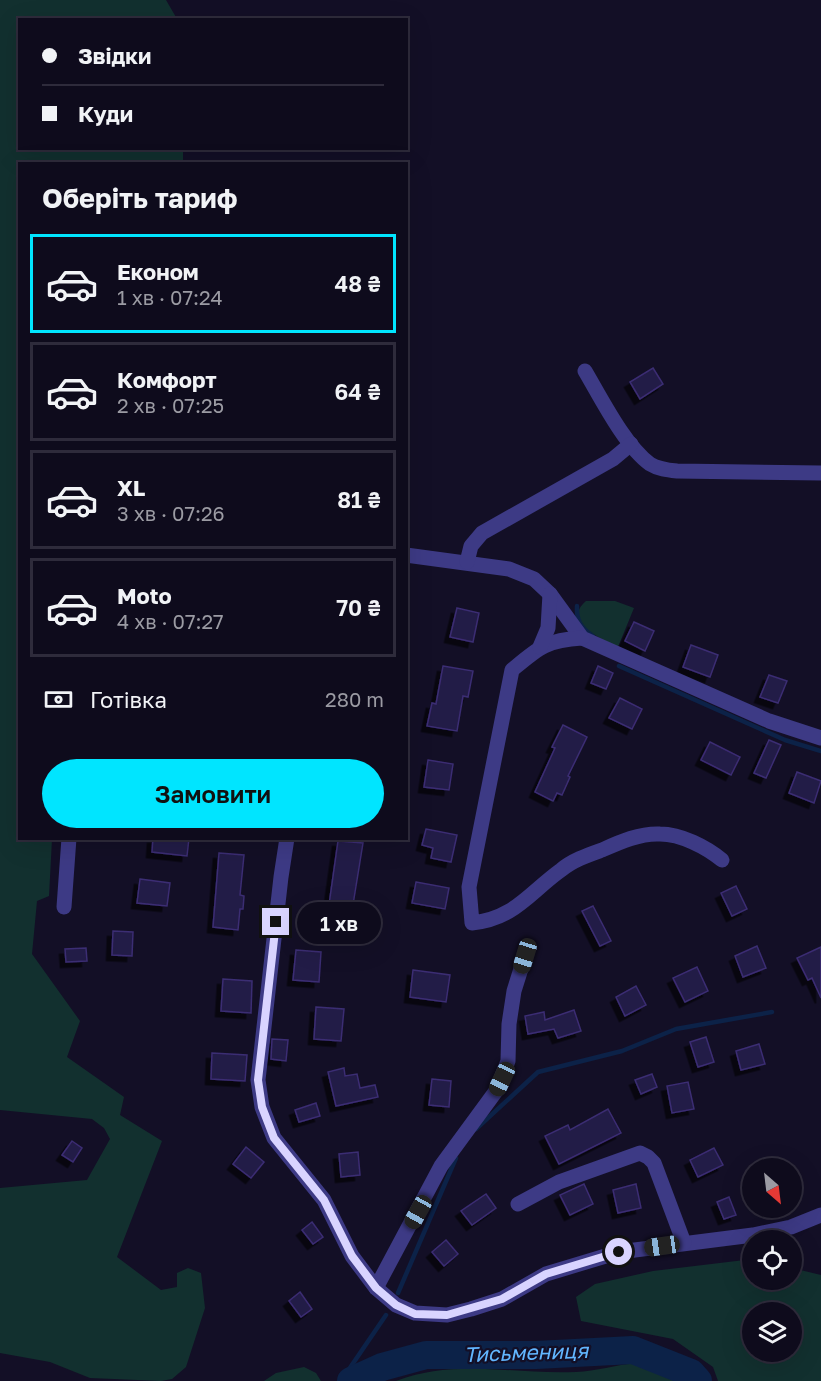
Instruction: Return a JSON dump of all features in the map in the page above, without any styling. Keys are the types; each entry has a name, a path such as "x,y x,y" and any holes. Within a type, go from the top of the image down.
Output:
{"street":[{"path":"585,371 631,444 649,463 664,470 821,473"},
{"path":"467,562 471,546 482,533 613,459 631,444"},
{"path":"408,555 509,569 534,579 550,594 582,638"},
{"path":"540,647 548,628 550,594"},
{"path":"722,861 708,849 688,840 660,834 629,839 574,861 561,869 515,908 502,915 489,921 472,923 469,887 512,670 540,647 561,639 582,638 769,721 821,738"},
{"path":"64,907 69,840"},
{"path":"287,840 258,1080 262,1107 274,1138 324,1200 352,1256 376,1288 396,1305 415,1314 447,1315 502,1299 546,1274 619,1252 753,1235 791,1227 821,1215"},
{"path":"376,1288 441,1166 496,1091 502,1079 508,1061 509,1024 514,991 525,956"},
{"path":"518,1204 559,1182 640,1153 654,1163 684,1243"}],"green space":[{"path":"0,0 166,0 176,18 18,18 18,150 183,150 183,162 18,162 18,840 52,840 49,896 37,901 32,954 80,1021 67,1057 124,1097 120,1115 162,1141 117,1257 161,1290 177,1287 177,1273 188,1268 201,1273 205,1308 186,1367 172,1379 161,1381 90,1378 50,1362 0,1353 0,1188 87,1180 110,1139 104,1128 92,1119 0,1110"},
{"path":"586,601 615,601 634,608 618,647 594,634 581,623 578,616"},
{"path":"742,1260 742,1290 802,1290 802,1270 821,1275 821,1381 718,1381 713,1367 673,1339 581,1321 576,1297 595,1284 653,1271"},
{"path":"636,1363 686,1381 396,1381 441,1370 576,1372"},
{"path":"304,1367 316,1373 321,1381 264,1381 276,1373"}],"building":[{"path":"653,368 663,384 640,399 630,382"},
{"path":"457,608 479,613 473,642 450,637"},
{"path":"634,622 654,631 645,651 625,641"},
{"path":"691,645 718,655 710,677 683,667"},
{"path":"443,666 473,671 468,697 463,696 457,731 427,726 432,703 436,704"},
{"path":"598,666 613,673 606,689 591,683"},
{"path":"769,675 787,681 778,703 760,697"},
{"path":"620,698 642,709 632,729 609,718"},
{"path":"563,725 587,737 568,776 570,777 562,795 557,793 553,801 535,792"},
{"path":"769,740 781,745 766,778 754,773"},
{"path":"710,742 740,757 731,775 701,760"},
{"path":"428,760 453,764 449,790 424,787"},
{"path":"797,772 821,781 814,803 789,793"},
{"path":"426,829 457,835 451,862 431,858 433,848 422,845"},
{"path":"153,840 189,840 187,856 152,852"},
{"path":"338,841 363,843 350,923 327,919"},
{"path":"219,853 244,855 240,895 244,896 243,909 240,909 238,930 213,927"},
{"path":"140,879 170,883 167,906 137,903"},
{"path":"416,882 449,888 445,909 412,903"},
{"path":"736,886 747,909 732,916 721,893"},
{"path":"593,906 611,941 600,946 582,911"},
{"path":"113,931 133,932 132,956 112,955"},
{"path":"757,946 766,968 743,977 735,956"},
{"path":"821,947 821,998 812,978 808,980 797,958"},
{"path":"86,948 87,961 66,962 65,949"},
{"path":"296,950 321,952 319,982 293,980"},
{"path":"697,967 708,991 685,1002 673,978"},
{"path":"413,970 450,975 446,1002 410,997"},
{"path":"223,979 252,981 251,1013 221,1011"},
{"path":"636,986 646,1005 625,1016 616,997"},
{"path":"316,1007 344,1009 341,1041 314,1039"},
{"path":"574,1010 581,1031 558,1038 554,1029 528,1034 525,1016 544,1012 545,1020"},
{"path":"706,1037 714,1062 698,1067 690,1042"},
{"path":"272,1039 288,1040 286,1061 271,1059"},
{"path":"759,1044 765,1064 741,1070 736,1051"},
{"path":"212,1053 247,1055 245,1081 211,1079"},
{"path":"344,1068 345,1076 357,1074 360,1088 375,1085 378,1097 336,1106 328,1072"},
{"path":"652,1074 657,1087 641,1094 635,1080"},
{"path":"432,1079 451,1081 449,1107 429,1105"},
{"path":"688,1082 694,1109 672,1113 667,1086"},
{"path":"316,1103 320,1116 299,1122 295,1110"},
{"path":"608,1109 621,1133 559,1164 545,1136 568,1125 570,1130"},
{"path":"72,1141 82,1148 73,1162 62,1155"},
{"path":"246,1147 264,1162 251,1178 233,1164"},
{"path":"714,1148 723,1165 698,1177 690,1160"},
{"path":"358,1152 360,1175 341,1177 339,1154"},
{"path":"584,1184 593,1204 570,1215 560,1195"},
{"path":"636,1184 641,1208 618,1213 613,1190"},
{"path":"486,1194 496,1208 472,1225 461,1211"},
{"path":"729,1197 736,1215 724,1219 717,1202"},
{"path":"312,1222 323,1237 313,1244 302,1230"},
{"path":"446,1240 458,1254 444,1266 432,1252"},
{"path":"300,1292 312,1309 301,1317 289,1301"}],"waterway":[{"path":"577,606 580,623 593,636"},
{"path":"619,666 785,740 821,751"},
{"path":"476,1129 538,1072 622,1051 676,1029 772,1012"},
{"path":"398,1293 456,1158"},
{"path":"341,1381 386,1315"},
{"name":"Тисьмениця","path":"351,1381 382,1367 426,1355 536,1355 633,1350 691,1373 698,1381"}],"route":[{"path":"276,922 258,1080 262,1107 274,1138 324,1200 352,1256 376,1288 396,1305 415,1314 447,1315 502,1299 546,1274 619,1252"}]}
